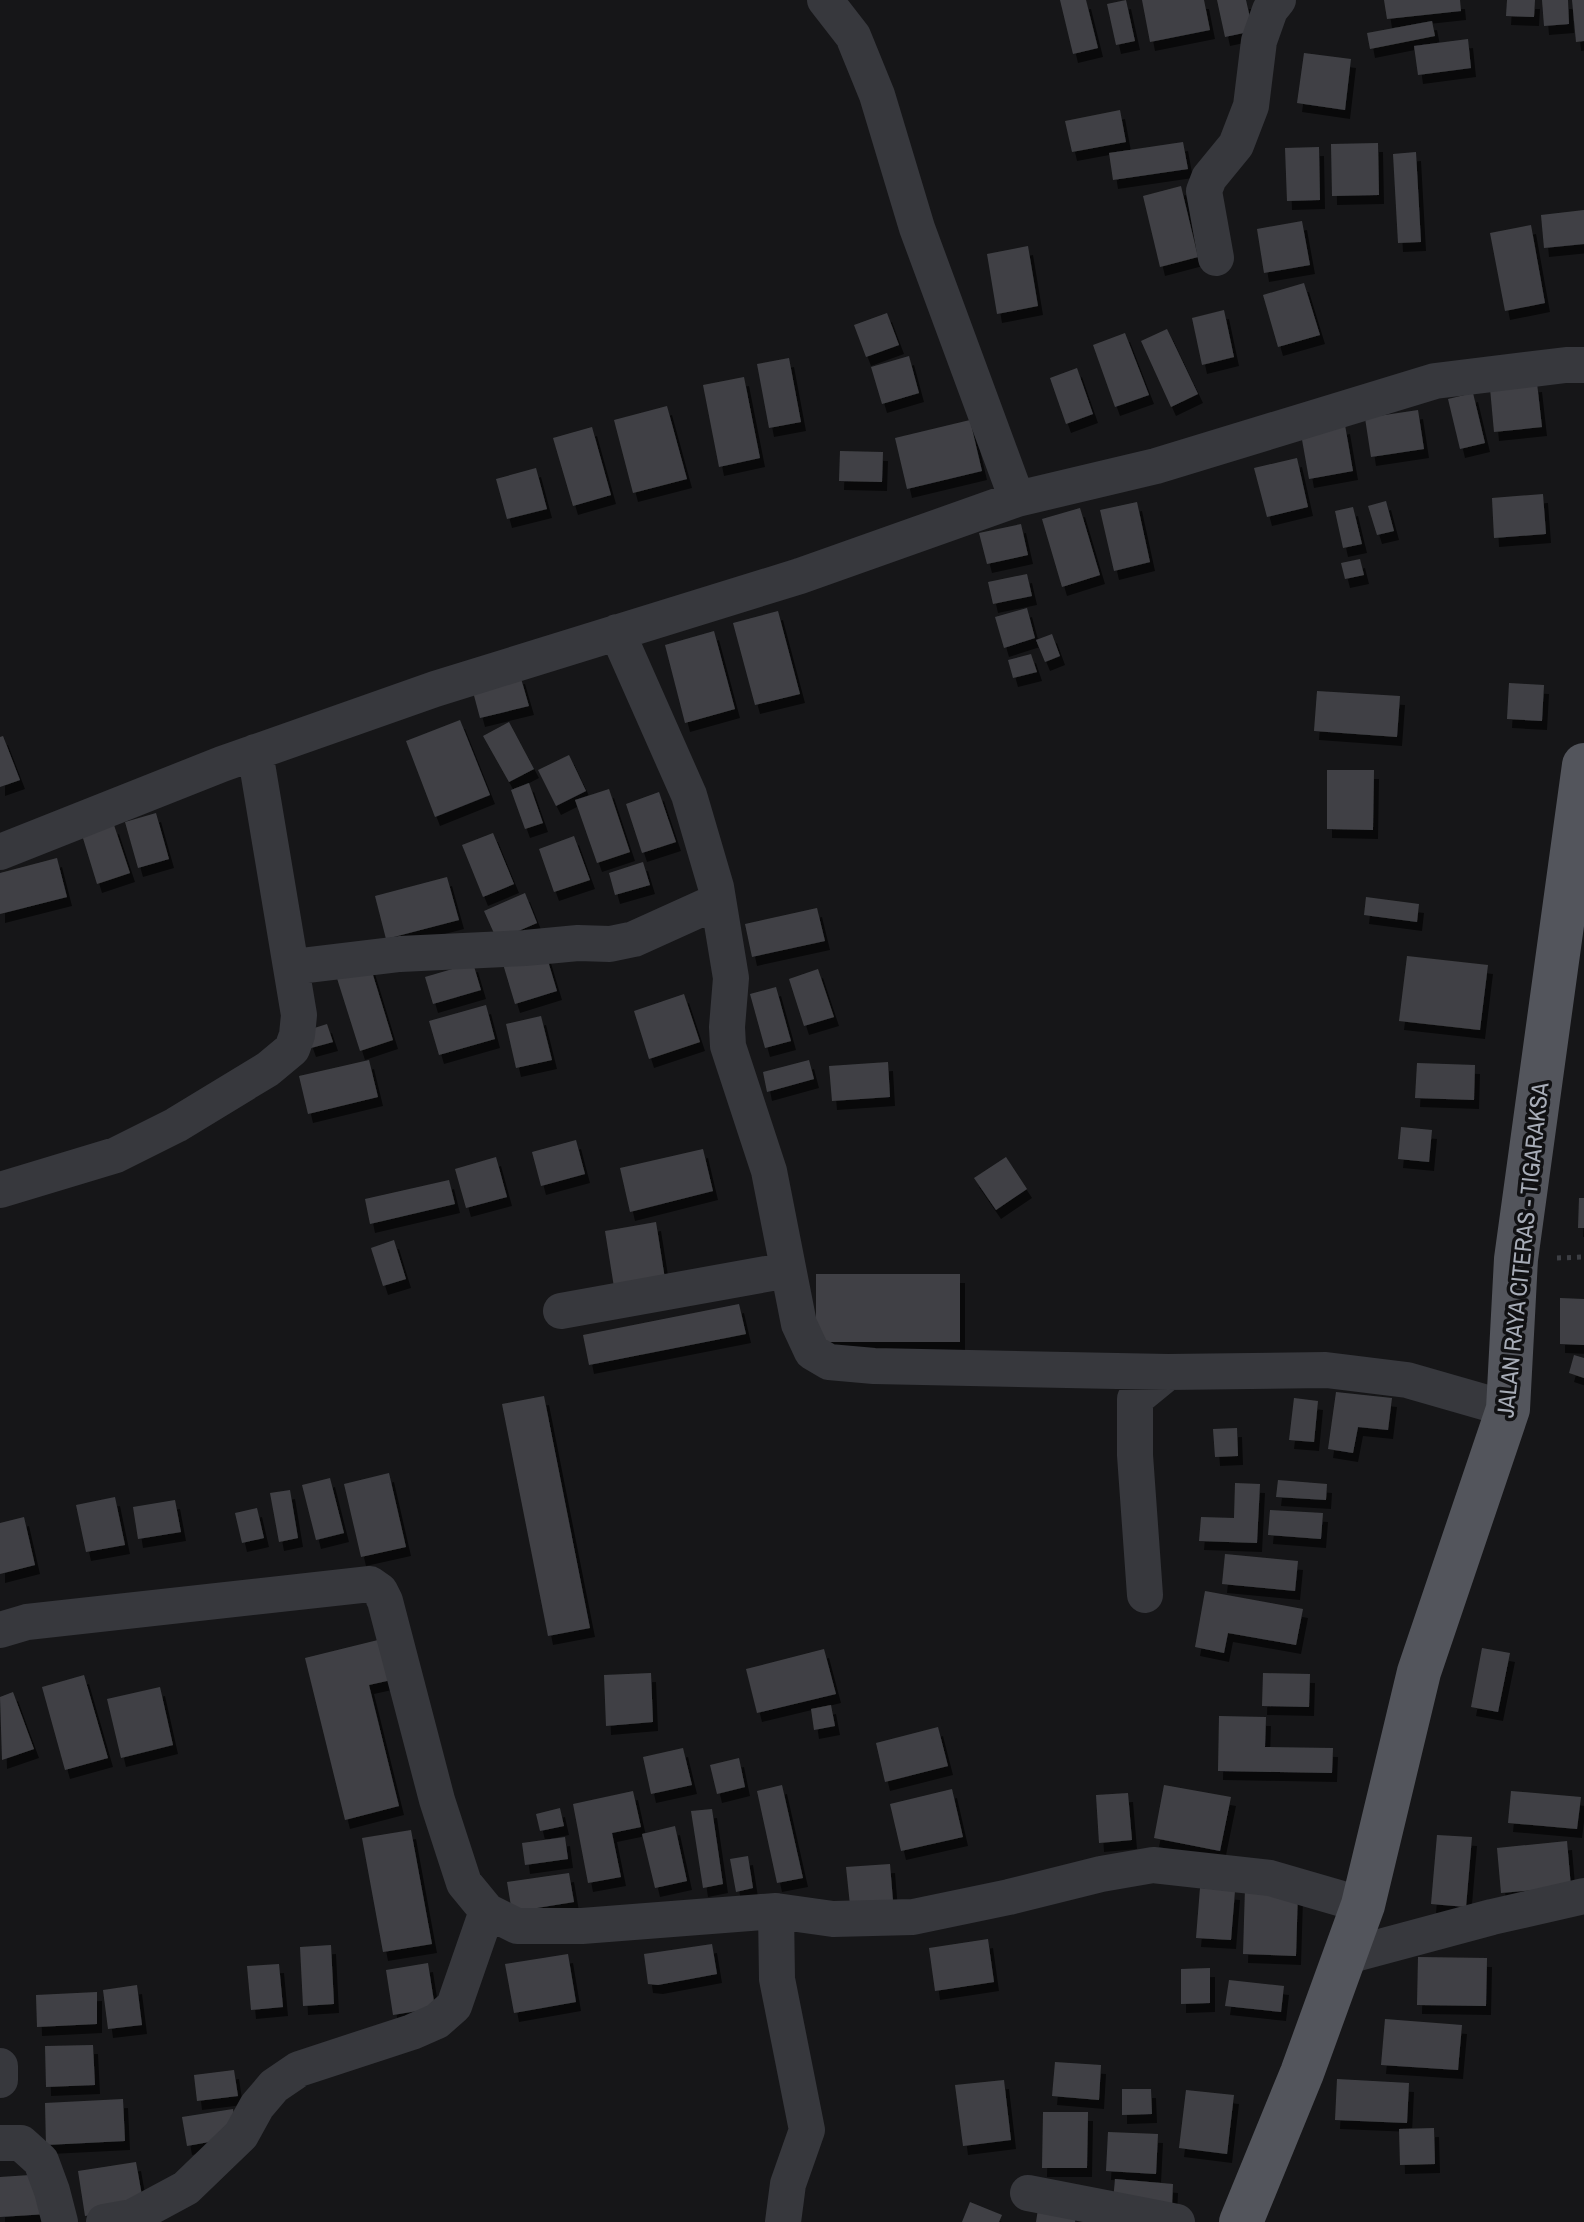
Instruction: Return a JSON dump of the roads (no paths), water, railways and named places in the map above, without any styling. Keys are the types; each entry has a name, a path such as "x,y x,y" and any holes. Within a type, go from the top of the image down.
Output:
{"main road":[{"name":"JALAN RAYA CITERAS - TIGARAKSA","path":"1241,2222 1302,2073 1363,1905 1419,1672 1508,1409 1516,1259 1584,768"}],"street":[{"path":"825,0 853,36 877,95 917,228 1017,499"},
{"path":"1216,258 1204,191 1209,178 1236,145 1251,106 1259,41 1270,10 1278,0"},
{"path":"0,852 255,752 435,689 800,576 1017,499 1156,466 1435,381 1584,365"},
{"path":"617,632 689,795 716,887 731,978 728,1046 769,1171 799,1324 812,1352 829,1362 874,1366 1168,1372 1326,1370 1407,1380 1508,1409"},
{"path":"0,1190 116,1155 176,1125 268,1069 292,1049 299,1015 255,752"},
{"path":"292,967 400,954 578,943 610,944 634,939 718,901"},
{"path":"561,1311 788,1270"},
{"path":"1145,1595 1135,1455 1135,1399 1168,1372"},
{"path":"0,1630 27,1622 370,1584 380,1591 385,1601 437,1800 464,1883 487,1911 517,1926 569,1926 776,1911 833,1919 913,1917 1153,1865 1270,1878 1363,1905"},
{"path":"1343,1957 1584,1896"},
{"path":"104,2222 132,2217 186,2188 241,2135 257,2106 274,2086 299,2069 437,2021 454,2006 487,1911"},
{"path":"776,1911 777,1979 807,2130 788,2184 783,2222"},
{"path":"0,2066 0,2080"},
{"path":"0,2143 21,2143 41,2161 60,2222"},
{"path":"1028,2193 1177,2222"}]}
